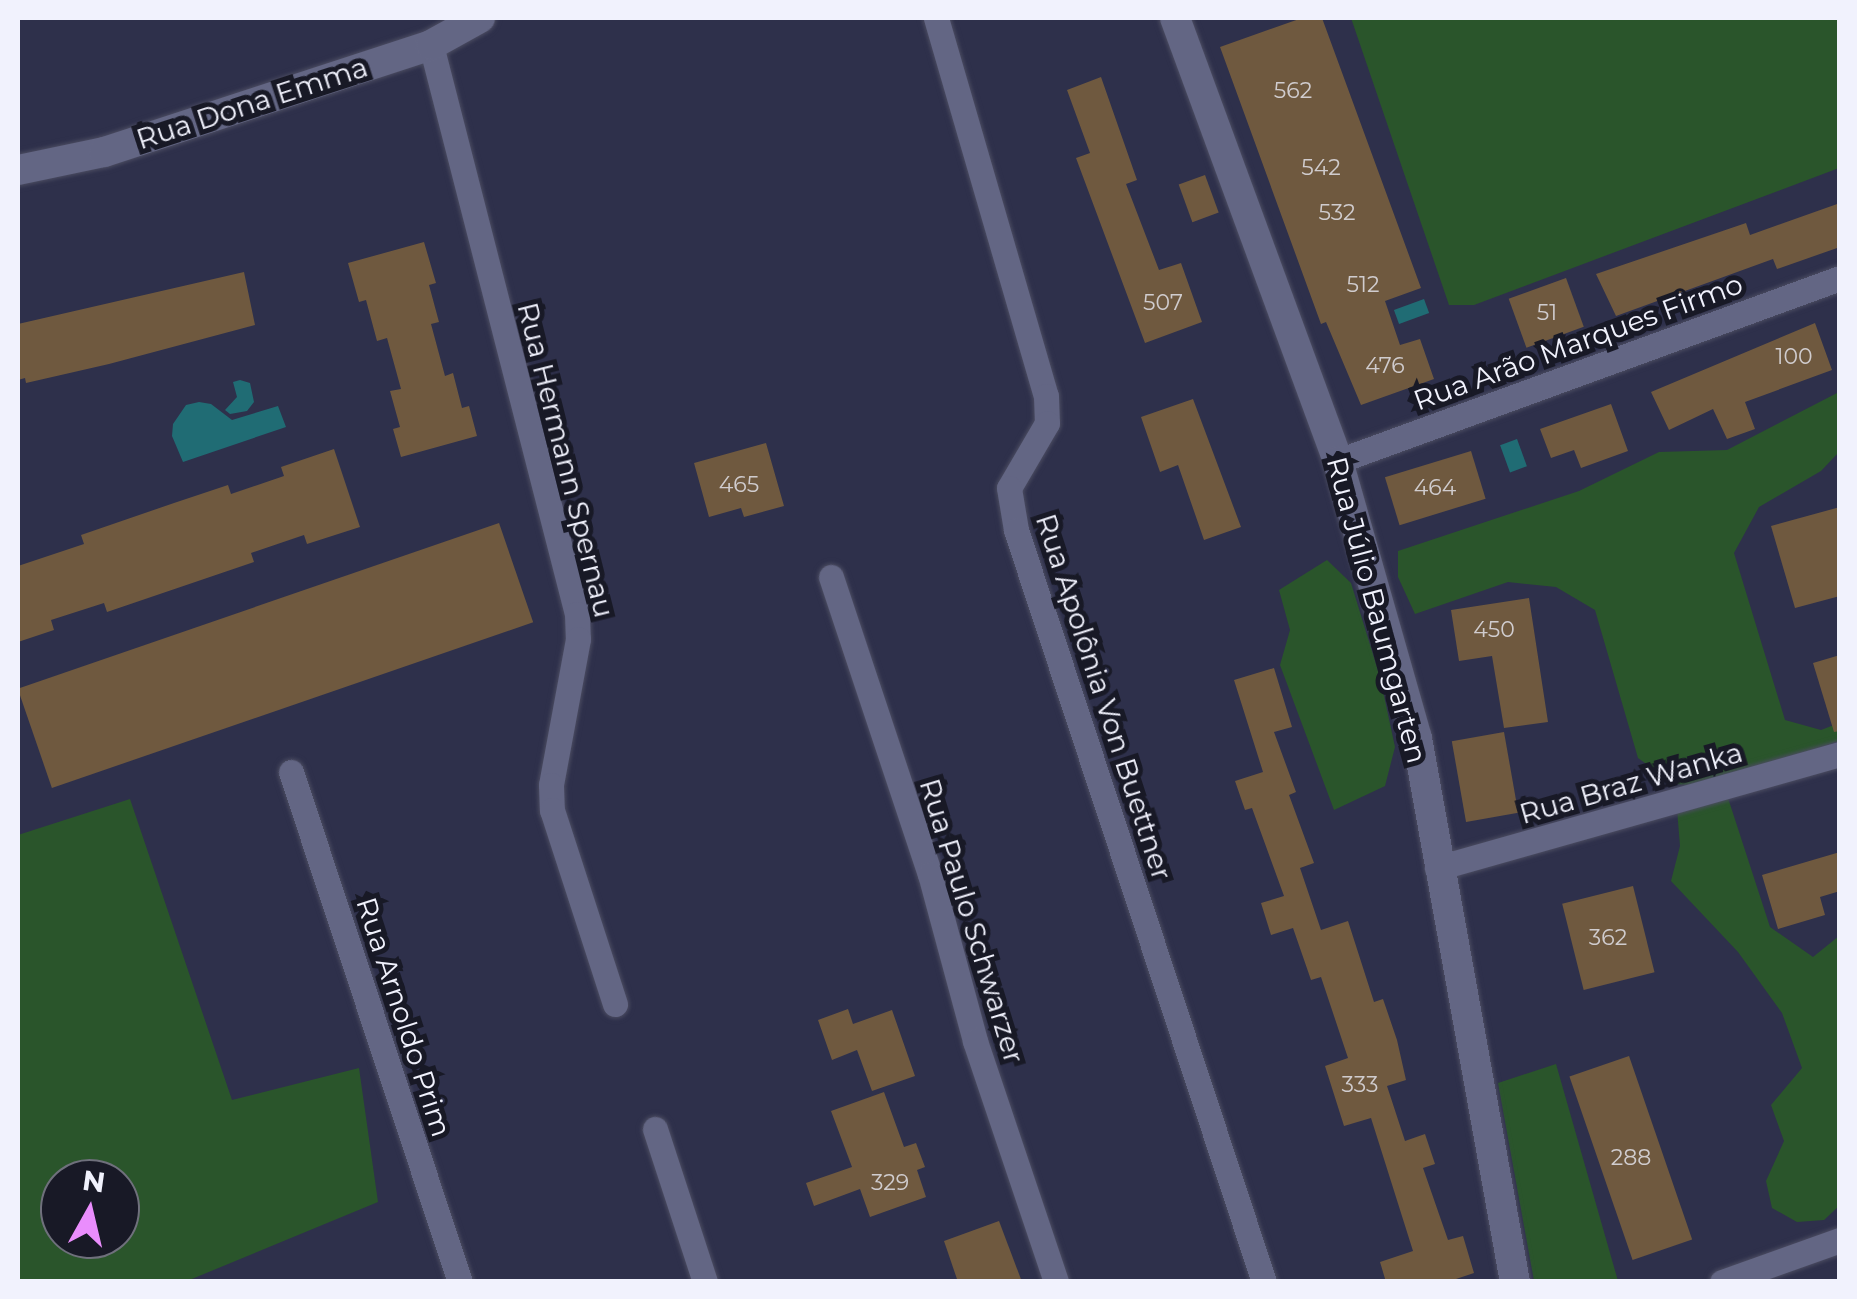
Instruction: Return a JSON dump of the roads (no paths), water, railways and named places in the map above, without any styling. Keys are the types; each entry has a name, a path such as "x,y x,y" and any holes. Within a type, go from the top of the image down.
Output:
{"street":[{"name":"Rua Dona Emma","path":"18,170 104,152 431,45 480,18"},
{"name":"Rua Apolônia Von Buettner","path":"936,18 1046,396 1046,424 1009,488 1016,530 1264,1282"},
{"name":"Rua Júlio Baumgarten","path":"1175,18 1338,462 1417,738 1515,1282"},
{"name":"Rua Hermann Spernau","path":"431,45 577,614 578,639 551,784 552,810 615,1004"},
{"name":"Rua Arão Marques Firmo","path":"1338,462 1840,278"},
{"name":"Rua Paulo Schwarzer","path":"831,577 930,874 975,1042 1056,1282"},
{"name":"Rua Braz Wanka","path":"1438,868 1840,754"},
{"name":"Rua Arnoldo Prim","path":"292,772 460,1282"},
{"path":"655,1129 706,1282"},
{"path":"1722,1282 1840,1240"}]}
